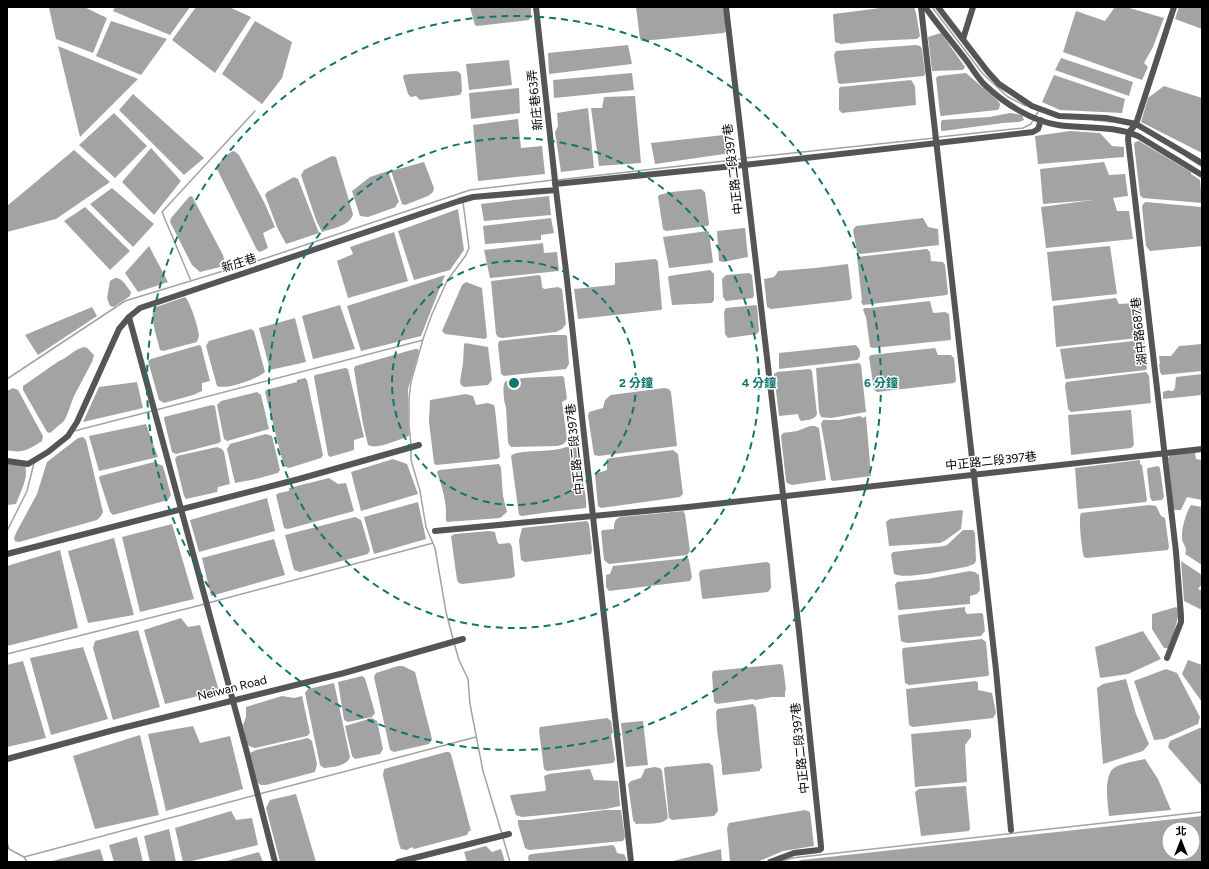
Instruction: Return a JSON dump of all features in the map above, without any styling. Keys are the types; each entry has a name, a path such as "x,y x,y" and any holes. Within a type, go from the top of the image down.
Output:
{"street":[{"name":"新庄巷63弄","path":"536,7 555,187"},
{"name":"中正路二段397巷","path":"726,7 822,846 819,850 794,853 770,862"},
{"path":"921,7 974,474 1012,830"},
{"path":"925,7 986,86 1005,101 1028,115 1058,124 1116,129 1129,132 1202,174"},
{"path":"938,7 998,84 1032,106 1059,116 1106,118 1136,124 1202,163"},
{"path":"963,39 973,7"},
{"path":"1129,132 1136,124 1174,7"},
{"name":"新庄巷","path":"7,461 28,464 48,452 68,436 77,422 119,329 129,316 140,308 459,201 555,187 1033,132 1038,129 1041,120"},
{"name":"湖中路687巷","path":"1129,132 1129,146 1176,552 1181,611 1181,622 1167,658"},
{"name":"中正路二段397巷","path":"555,187 566,271 593,516 1202,449"},
{"path":"129,316 180,509 233,699 275,862"},
{"path":"7,554 299,479 419,445"},
{"path":"435,531 593,516 632,862"},
{"name":"Neiwan Road","path":"7,759 233,699 344,673 462,639"},
{"path":"398,862 509,834"}],"shaded area":[{"path":"84,7 107,18 93,53 56,39 49,8"},
{"path":"115,7 190,7 170,35 113,11"},
{"path":"196,7 229,7 251,17 215,73 172,40"},
{"path":"470,7 531,7 531,16 529,20 477,26 475,25"},
{"path":"636,7 724,7 726,31 724,33 642,41 640,39"},
{"path":"888,7 914,7 920,36 917,39 841,44 835,42 834,14"},
{"path":"1115,7 1126,7 1164,18 1153,47 1144,63 1148,67 1142,80 1063,52 1076,11 1105,21"},
{"path":"1179,7 1202,7 1202,29 1175,19"},
{"path":"111,21 167,39 141,75 96,56"},
{"path":"255,21 292,42 282,78 262,104 222,74"},
{"path":"941,33 965,67 963,70 932,71 928,37"},
{"path":"628,45 632,64 549,74 548,53"},
{"path":"916,45 920,46 922,49 925,73 924,76 841,84 838,83 834,55 836,51"},
{"path":"58,46 138,79 80,137"},
{"path":"1061,58 1133,82 1129,96 1055,70"},
{"path":"509,60 512,85 469,90 466,64"},
{"path":"457,71 461,74 462,91 460,95 420,100 416,96 411,97 408,94 403,77 404,75 410,74"},
{"path":"632,73 634,90 554,98 553,80"},
{"path":"966,73 998,101 1000,104 999,109 941,116 936,78 938,76"},
{"path":"1054,75 1125,99 1122,113 1060,110 1042,102"},
{"path":"911,80 915,86 916,105 842,113 839,110 840,87"},
{"path":"1164,86 1202,98 1202,153 1141,122 1148,98"},
{"path":"519,88 520,113 471,119 469,93"},
{"path":"133,94 204,158 184,175 119,110"},
{"path":"635,96 641,163 599,166 591,108 602,108 604,97"},
{"path":"588,108 594,168 561,172 555,132 558,126 557,113"},
{"path":"114,113 147,146 115,178 79,145"},
{"path":"1010,113 1022,115 1024,120 1019,122 941,130 942,120 989,117"},
{"path":"518,119 521,148 542,146 545,174 478,181 473,125"},
{"path":"1070,131 1100,133 1112,146 1124,147 1124,157 1038,164 1035,136"},
{"path":"724,135 731,153 655,164 651,143"},
{"path":"1139,141 1191,172 1191,174 1200,180 1202,203 1143,198 1140,195 1134,144 1135,142"},
{"path":"151,148 181,181 154,215 122,182"},
{"path":"74,150 110,182 56,219 7,232 7,206"},
{"path":"234,151 239,155 265,204 275,227 263,233 268,248 260,252 257,250 217,169 223,158"},
{"path":"332,156 336,157 353,214 345,224 322,232 316,220 301,175 304,170"},
{"path":"424,162 434,188 433,192 428,196 405,205 402,204 391,171"},
{"path":"1104,162 1109,175 1125,174 1128,196 1113,198 1117,211 1129,211 1133,239 1046,248 1041,207 1093,200 1043,204 1040,169"},
{"path":"388,171 399,202 396,207 368,217 360,216 352,191 370,177"},
{"path":"294,177 298,179 319,233 286,244 277,227 265,195 267,192"},
{"path":"112,188 154,224 133,247 90,204"},
{"path":"701,189 705,192 708,226 666,231 663,229 658,197 659,195 671,192"},
{"path":"192,196 224,259 220,267 200,272 192,265 170,222 171,218 189,197"},
{"path":"549,196 551,215 484,221 481,204"},
{"path":"1146,202 1201,207 1202,246 1150,251 1146,246 1142,206"},
{"path":"85,207 130,251 110,270 64,221"},
{"path":"458,209 464,250 450,270 414,280 398,231"},
{"path":"551,218 554,233 541,235 541,240 485,244 483,226"},
{"path":"923,218 928,227 938,229 939,245 860,254 857,252 853,230 856,226"},
{"path":"745,228 748,257 723,262 719,261 717,231"},
{"path":"708,231 712,263 669,268 663,237"},
{"path":"394,232 408,281 348,298 337,261 353,254 350,247"},
{"path":"543,243 544,253 557,252 559,271 490,278 484,250"},
{"path":"149,246 168,282 138,292 125,273"},
{"path":"1110,246 1117,294 1052,301 1047,252"},
{"path":"927,249 930,252 931,261 943,262 945,265 947,295 863,305 861,302 857,257"},
{"path":"655,259 658,261 661,310 578,319 574,289 614,285 615,263"},
{"path":"848,264 852,298 850,300 771,309 767,307 764,279 774,277 778,271"},
{"path":"710,270 714,274 714,300 712,303 672,305 669,276"},
{"path":"749,273 752,275 753,298 726,301 723,297 722,279 726,275"},
{"path":"445,275 421,336 361,351 347,306"},
{"path":"539,275 541,277 542,287 544,289 558,287 562,289 566,324 562,329 556,332 502,338 498,337 496,334 491,281"},
{"path":"115,278 122,281 131,292 130,296 114,307 110,306 107,298 110,281"},
{"path":"466,282 482,288 487,337 485,339 445,334 442,331 462,285"},
{"path":"185,297 192,309 198,328 199,336 197,342 163,351 160,350 154,324 153,308"},
{"path":"1116,298 1119,304 1135,303 1141,306 1143,334 1138,338 1056,347 1053,306"},
{"path":"930,301 933,313 945,312 949,314 951,340 873,348 870,347 866,317 863,310 864,308"},
{"path":"340,305 355,349 313,359 302,316"},
{"path":"756,305 759,331 757,334 728,338 725,334 724,312 726,308"},
{"path":"92,307 97,316 38,355 25,335"},
{"path":"295,318 306,362 270,370 259,328"},
{"path":"251,329 254,331 265,372 255,378 241,383 221,387 217,386 206,346 209,341"},
{"path":"551,335 567,336 569,364 566,369 504,376 501,374 498,345 499,341"},
{"path":"1143,340 1145,343 1143,344 1143,347 1145,350 1146,370 1065,378 1060,349"},
{"path":"465,343 488,347 492,380 488,385 464,387 461,385 460,382"},
{"path":"1202,344 1202,371 1162,375 1160,372 1159,356 1171,356 1179,346"},
{"path":"199,345 201,346 210,381 202,383 202,391 193,395 164,403 159,400 148,361"},
{"path":"855,345 859,348 860,352 860,356 857,360 779,369 779,353"},
{"path":"85,347 94,355 92,362 74,396 64,421 50,433 47,432 23,390 23,386 59,361 75,351"},
{"path":"935,348 938,355 951,355 954,358 956,381 954,383 877,392 874,390 869,357 871,355"},
{"path":"418,349 419,352 408,389 409,435 382,445 368,445 363,424 354,369 355,366"},
{"path":"859,363 861,365 866,412 831,418 821,417 819,412 816,368"},
{"path":"345,368 348,369 364,437 354,440 354,450 330,457 328,455 314,377 315,375"},
{"path":"810,369 812,371 816,416 801,421 798,414 779,416 774,374 777,372"},
{"path":"1146,372 1149,376 1151,403 1071,412 1068,409 1065,386 1066,382"},
{"path":"1202,374 1202,395 1163,399 1163,392 1169,390 1173,391 1175,388 1176,377"},
{"path":"564,377 567,399 562,402 567,439 565,442 562,445 557,446 511,447 508,443 504,394 505,382 523,378"},
{"path":"305,378 307,380 323,455 321,458 289,468 284,466 283,463 265,392 266,390 297,382 297,380"},
{"path":"137,382 143,408 83,422 99,387"},
{"path":"13,388 18,390 43,436 42,441 22,451 7,450 7,391"},
{"path":"664,388 669,389 671,392 677,446 599,456 594,455 588,416 589,412 603,408 605,400 611,395"},
{"path":"257,392 261,395 269,429 227,441 224,439 217,405 221,401"},
{"path":"466,394 473,396 476,405 488,403 494,405 500,457 497,459 436,465 434,463 429,422 430,400"},
{"path":"212,405 215,406 221,441 219,443 176,454 172,452 164,417"},
{"path":"1131,410 1134,445 1131,448 1071,455 1068,415"},
{"path":"860,416 863,418 866,416 871,476 833,481 831,480 821,424 823,420 839,420"},
{"path":"146,424 158,457 99,471 89,436"},
{"path":"810,426 819,428 826,480 792,485 786,481 781,436 783,433 797,431"},
{"path":"266,434 272,436 280,470 278,473 235,483 227,449 230,444"},
{"path":"83,437 86,440 103,512 101,516 97,520 19,542 15,541 14,538 17,531 37,494 47,462 78,438"},
{"path":"217,447 222,449 224,452 230,484 218,487 217,492 186,499 175,459 177,456"},
{"path":"566,447 578,448 586,508 522,516 519,515 511,456 520,452 553,450"},
{"path":"673,450 678,454 683,494 680,497 601,508 598,506 595,474 607,470 607,459"},
{"path":"1195,452 1196,459 1202,460 1202,500 1187,497 1181,510 1175,510 1173,508 1168,458 1170,455"},
{"path":"393,459 407,464 418,494 361,511 351,472"},
{"path":"1140,460 1147,500 1146,502 1078,508 1075,468"},
{"path":"7,462 25,466 26,475 24,485 16,504 7,505"},
{"path":"154,462 163,466 171,495 168,500 113,515 110,512 99,478 100,476"},
{"path":"499,464 501,468 503,496 507,512 500,518 447,522 442,487 437,472 439,470"},
{"path":"1158,466 1160,468 1164,497 1162,500 1152,501 1150,497 1147,470 1148,468"},
{"path":"329,478 338,484 346,483 354,511 288,529 284,528 276,495 289,491 289,488"},
{"path":"267,498 275,531 199,552 190,520"},
{"path":"418,502 426,539 374,554 364,517"},
{"path":"1149,505 1156,506 1161,516 1165,518 1169,547 1168,550 1087,558 1084,557 1080,528 1081,513"},
{"path":"1191,505 1202,507 1202,565 1185,554 1186,548 1182,539 1184,521"},
{"path":"961,510 963,511 961,529 940,543 889,546 886,522 890,519"},
{"path":"683,511 685,514 690,551 687,555 609,564 604,560 601,531 614,529 615,522 618,518"},
{"path":"355,517 361,520 370,550 368,554 300,572 294,570 285,535"},
{"path":"587,521 589,524 592,550 591,554 525,562 521,560 519,540 522,528"},
{"path":"172,524 194,599 140,612 122,537"},
{"path":"963,530 973,530 975,533 976,561 974,564 929,574 900,576 894,574 891,555 893,552 944,546"},
{"path":"489,531 495,532 499,544 510,543 512,547 515,576 512,578 462,584 459,583 457,580 451,536 455,534"},
{"path":"114,538 134,615 88,623 68,551"},
{"path":"274,539 285,575 211,596 202,558"},
{"path":"60,550 78,628 7,646 7,566"},
{"path":"688,558 692,577 690,581 609,591 606,587 606,575 610,574 613,566"},
{"path":"1181,561 1202,575 1202,584 1198,589 1202,591 1202,610 1184,601"},
{"path":"767,562 770,564 771,588 768,592 703,599 699,573 701,570"},
{"path":"970,571 979,575 980,590 977,594 970,596 970,604 898,609 895,585 897,582 927,579"},
{"path":"965,607 967,614 983,614 985,631 981,636 908,643 901,641 899,615"},
{"path":"1176,607 1180,609 1170,648 1164,648 1152,629 1152,614"},
{"path":"181,618 188,627 200,625 219,691 165,704 144,630"},
{"path":"138,630 160,707 113,720 93,648 95,641"},
{"path":"1143,631 1161,659 1128,674 1100,678 1095,647"},
{"path":"982,639 986,642 988,676 909,685 905,683 903,648"},
{"path":"83,647 108,719 51,735 30,658"},
{"path":"1188,660 1202,665 1202,702 1182,674"},
{"path":"23,661 46,738 7,747 7,665"},
{"path":"781,664 783,666 786,690 785,697 772,697 717,704 714,702 713,671"},
{"path":"398,666 403,666 415,672 432,739 429,744 394,752 390,750 374,677 376,673"},
{"path":"1166,669 1177,673 1200,717 1198,724 1164,739 1154,740 1134,681"},
{"path":"362,676 365,678 375,713 372,717 348,722 344,720 338,682"},
{"path":"1126,679 1136,714 1149,744 1143,751 1103,764 1097,688 1103,684"},
{"path":"976,681 978,683 978,690 992,693 996,713 993,718 913,727 909,725 906,689"},
{"path":"334,683 350,757 343,764 324,768 320,765 305,693 308,689"},
{"path":"282,696 294,698 302,696 310,733 307,736 255,748 249,746 243,725 246,717 246,707"},
{"path":"753,704 756,708 762,768 760,771 723,775 716,712 718,709"},
{"path":"372,718 377,721 383,749 380,754 355,759 352,756 345,726"},
{"path":"607,718 611,721 613,733 611,734 615,760 613,763 547,771 544,769 539,730 540,727"},
{"path":"643,721 648,765 626,767 621,723"},
{"path":"193,726 200,743 230,736 243,789 166,811 148,734"},
{"path":"1202,727 1202,786 1168,747 1170,741"},
{"path":"967,729 971,730 971,737 965,745 967,782 915,787 911,734"},
{"path":"140,735 159,815 95,829 73,756"},
{"path":"308,738 312,741 317,764 315,772 266,785 261,785 258,783 250,753 256,750"},
{"path":"446,752 451,754 471,831 469,831 467,835 414,849 412,847 407,850 401,849 383,775 384,769"},
{"path":"1145,759 1158,779 1171,810 1109,816 1107,784 1108,777 1111,772 1114,768 1121,765"},
{"path":"709,763 713,766 718,811 714,816 672,820 669,818 665,767"},
{"path":"654,767 660,768 662,771 668,818 665,821 657,823 636,824 633,820 628,784 631,781 641,778 645,769"},
{"path":"590,769 594,780 618,781 620,806 606,809 522,817 516,815 510,796 511,795 545,791 544,776 549,774"},
{"path":"966,786 969,831 921,836 915,792 919,789"},
{"path":"296,794 316,862 280,862 266,808 270,800"},
{"path":"605,810 621,810 625,837 623,841 529,850 525,848 518,820 529,820"},
{"path":"805,810 810,812 814,846 783,851 757,862 730,862 727,828 729,823"},
{"path":"231,811 236,820 252,818 258,845 183,862 175,828"},
{"path":"1202,816 1202,862 796,862 801,860"},
{"path":"169,829 176,862 150,862 144,836"},
{"path":"137,837 143,862 114,862 109,845"},
{"path":"613,845 617,853 625,855 627,862 529,862 528,858 529,855 532,854"},
{"path":"486,846 492,852 501,849 505,862 467,862 464,852"},
{"path":"100,849 104,862 48,862"},
{"path":"721,849 722,862 669,862"},
{"path":"259,852 263,862 223,862"}],"waterway":[{"path":"932,7 983,74 1008,97 1026,106"},
{"path":"191,281 162,212 255,111"},
{"path":"1035,117 1038,112"},
{"path":"939,137 1023,128 1031,124 1033,120"},
{"path":"1094,120 1112,122"},
{"path":"746,158 935,138"},
{"path":"1187,157 1202,167"},
{"path":"557,180 742,159"},
{"path":"7,379 125,301 266,258 470,190 553,180"},
{"path":"411,445 409,398 411,382 423,339 432,314 447,281 466,255 469,248 463,202"},
{"path":"156,410 423,340"},
{"path":"74,431 152,411"},
{"path":"411,448 411,460 420,491 426,527 435,548 446,612 453,639"},
{"path":"7,531 27,491 34,463"},
{"path":"208,603 433,543"},
{"path":"7,654 205,604"},
{"path":"454,643 459,660 468,679 470,704 483,771 502,834"},
{"path":"259,794 476,737"},
{"path":"24,857 256,795"},
{"path":"779,862 792,858 1202,812"},
{"path":"503,838 510,862"},
{"path":"7,842 9,849 24,857 27,862"}]}
